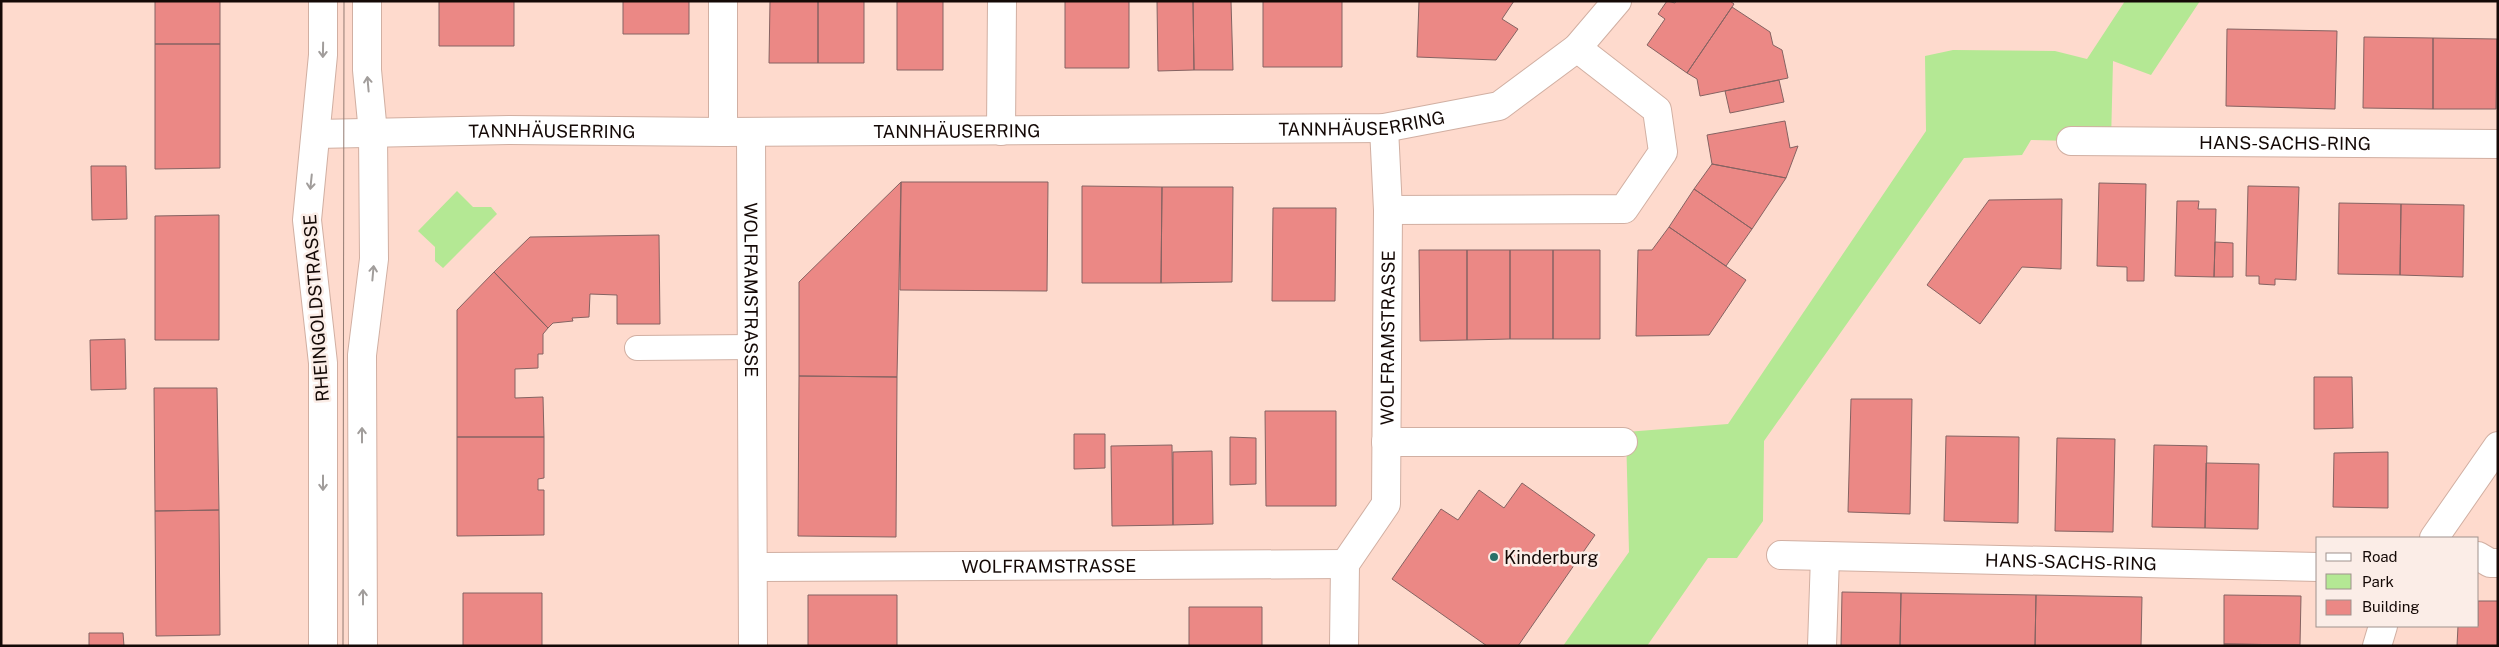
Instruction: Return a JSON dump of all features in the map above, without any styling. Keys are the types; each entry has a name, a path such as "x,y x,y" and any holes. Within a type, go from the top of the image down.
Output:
{"street":[{"name":"RHEINGOLDSTRASSE","path":"323,1 323,55 306,220 323,363 323,646"},
{"path":"363,646 362,355 374,259 373,133 367,70 367,1"},
{"path":"723,1 723,132"},
{"path":"1001,131 1002,1"},
{"name":"TANNHÄUSERRING","path":"316,134 509,130 751,132 1384,128 1498,106 1577,48 1617,1"},
{"path":"1388,210 1624,209 1664,152 1657,110 1577,48"},
{"name":"WOLFRAMSTRASSE","path":"752,567 1345,564 1386,504 1388,210 1384,128"},
{"name":"WOLFRAMSTRASSE","path":"751,132 753,646"},
{"name":"HANS-SACHS-RING","path":"2071,142 2498,144"},
{"path":"1386,442 1623,442"},
{"path":"2441,536 2498,446"},
{"name":"HANS-SACHS-RING","path":"1780,555 2316,567"},
{"path":"1822,646 1825,556"},
{"path":"2479,557 2490,563 2498,563"},
{"path":"1344,646 1345,564"},
{"path":"2377,646 2383,627"}],"lane":[{"path":"637,348 752,347"}],"green space":[{"path":"2125,1 2200,1 2151,75 2113,61 2111,142 2031,140 2022,155 1964,158 1764,441 1763,521 1737,558 1708,558 1647,646 1563,646 1629,552 1626,432 1728,424 1926,131 1925,56 1953,50 2055,51 2087,59"},
{"path":"457,191 473,207 491,207 497,214 443,268 435,261 435,247 418,231"}],"building":[{"path":"155,1 220,1 220,44 155,44"},
{"path":"439,1 514,1 514,46 439,46"},
{"path":"623,1 689,1 689,34 623,34"},
{"path":"770,1 818,1 818,63 769,63"},
{"path":"818,1 864,1 864,63 818,63"},
{"path":"897,1 943,1 943,70 897,70"},
{"path":"1065,1 1129,1 1129,68 1065,68"},
{"path":"1157,1 1193,1 1194,70 1158,71"},
{"path":"1193,1 1231,1 1233,70 1194,70"},
{"path":"1263,1 1342,1 1342,67 1263,67"},
{"path":"1419,1 1514,1 1502,19 1518,29 1496,60 1417,57"},
{"path":"1667,1 1675,3 1676,1 1730,1 1734,4 1687,73 1647,45 1665,19 1658,14"},
{"path":"1732,7 1770,32 1773,45 1782,50 1788,78 1700,96 1697,79 1687,73"},
{"path":"2227,29 2337,31 2335,109 2226,106"},
{"path":"2364,37 2433,38 2433,109 2363,108"},
{"path":"2433,38 2497,39 2496,109 2433,109"},
{"path":"155,44 220,44 220,168 155,169"},
{"path":"1779,80 1784,102 1730,113 1725,91"},
{"path":"1785,121 1790,148 1798,146 1786,178 1712,164 1707,135"},
{"path":"1712,164 1786,178 1752,229 1694,189"},
{"path":"91,166 126,166 127,219 92,220"},
{"path":"901,182 897,377 799,376 799,282"},
{"path":"901,182 1048,182 1047,291 900,290"},
{"path":"2099,183 2146,184 2144,281 2127,281 2127,267 2097,266"},
{"path":"1082,186 1162,187 1161,283 1082,283"},
{"path":"2248,186 2299,187 2296,280 2275,279 2275,285 2259,284 2259,276 2246,276"},
{"path":"1162,187 1233,187 1232,282 1161,283"},
{"path":"1694,189 1752,229 1726,266 1669,227"},
{"path":"2062,199 2061,269 2022,267 1980,324 1927,285 1989,200"},
{"path":"2177,201 2199,201 2198,209 2216,209 2214,277 2175,276"},
{"path":"2339,203 2401,204 2400,275 2338,274"},
{"path":"2401,204 2464,205 2463,277 2400,275"},
{"path":"1273,208 1336,208 1335,301 1272,301"},
{"path":"219,215 219,340 155,340 155,216"},
{"path":"1669,227 1746,280 1709,335 1636,336 1638,250 1652,250"},
{"path":"659,235 660,324 617,324 617,295 590,294 589,317 572,318 573,321 553,323 548,328 494,272 530,237"},
{"path":"2215,242 2233,243 2233,277 2214,277"},
{"path":"1419,250 1467,250 1467,340 1420,341"},
{"path":"1467,250 1510,250 1510,339 1467,340"},
{"path":"1510,250 1553,250 1553,339 1510,339"},
{"path":"1553,250 1600,250 1600,339 1553,339"},
{"path":"494,272 548,328 543,334 543,354 538,354 538,368 515,369 515,398 543,397 544,437 457,437 457,310"},
{"path":"125,339 126,389 91,390 90,340"},
{"path":"799,376 897,377 896,537 798,536"},
{"path":"2314,377 2352,377 2353,428 2314,429"},
{"path":"154,388 217,388 219,510 155,511"},
{"path":"1851,399 1912,399 1910,514 1848,512"},
{"path":"1265,411 1336,411 1336,506 1266,506"},
{"path":"1074,434 1105,434 1105,468 1074,469"},
{"path":"1946,436 2019,437 2018,523 1944,521"},
{"path":"457,437 544,437 544,478 538,479 538,490 544,490 544,535 457,536"},
{"path":"1230,437 1256,438 1256,484 1230,485"},
{"path":"2057,438 2115,439 2113,532 2055,531"},
{"path":"1172,445 1173,525 1112,526 1111,446"},
{"path":"2154,445 2207,446 2205,528 2152,527"},
{"path":"1212,451 1213,524 1173,525 1173,452"},
{"path":"2388,452 2388,508 2333,507 2334,453"},
{"path":"2206,463 2259,464 2258,529 2205,528"},
{"name":"Kinderburg","path":"1522,483 1595,535 1518,646 1487,646 1392,579 1441,509 1458,520 1479,490 1504,508"},
{"path":"219,510 220,635 156,636 155,511"},
{"path":"1842,592 1901,593 1900,646 1841,646"},
{"path":"463,593 542,593 542,646 463,646"},
{"path":"1901,593 2036,595 2035,646 1900,646"},
{"path":"808,595 897,595 897,646 808,646"},
{"path":"2036,595 2142,597 2141,646 2035,646"},
{"path":"2224,595 2301,596 2300,645 2224,644"},
{"path":"2479,601 2498,601 2498,646 2457,646 2458,627 2479,627"},
{"path":"1189,607 1262,607 1262,646 1189,646"},
{"path":"89,633 123,633 124,646 89,646"},
{"path":"2224,644 2300,645 2300,646 2224,646"}],"tram line":[{"path":"343,646 344,1"}],"place":[{"name":"Kinderburg","path":"1494,557"}]}
